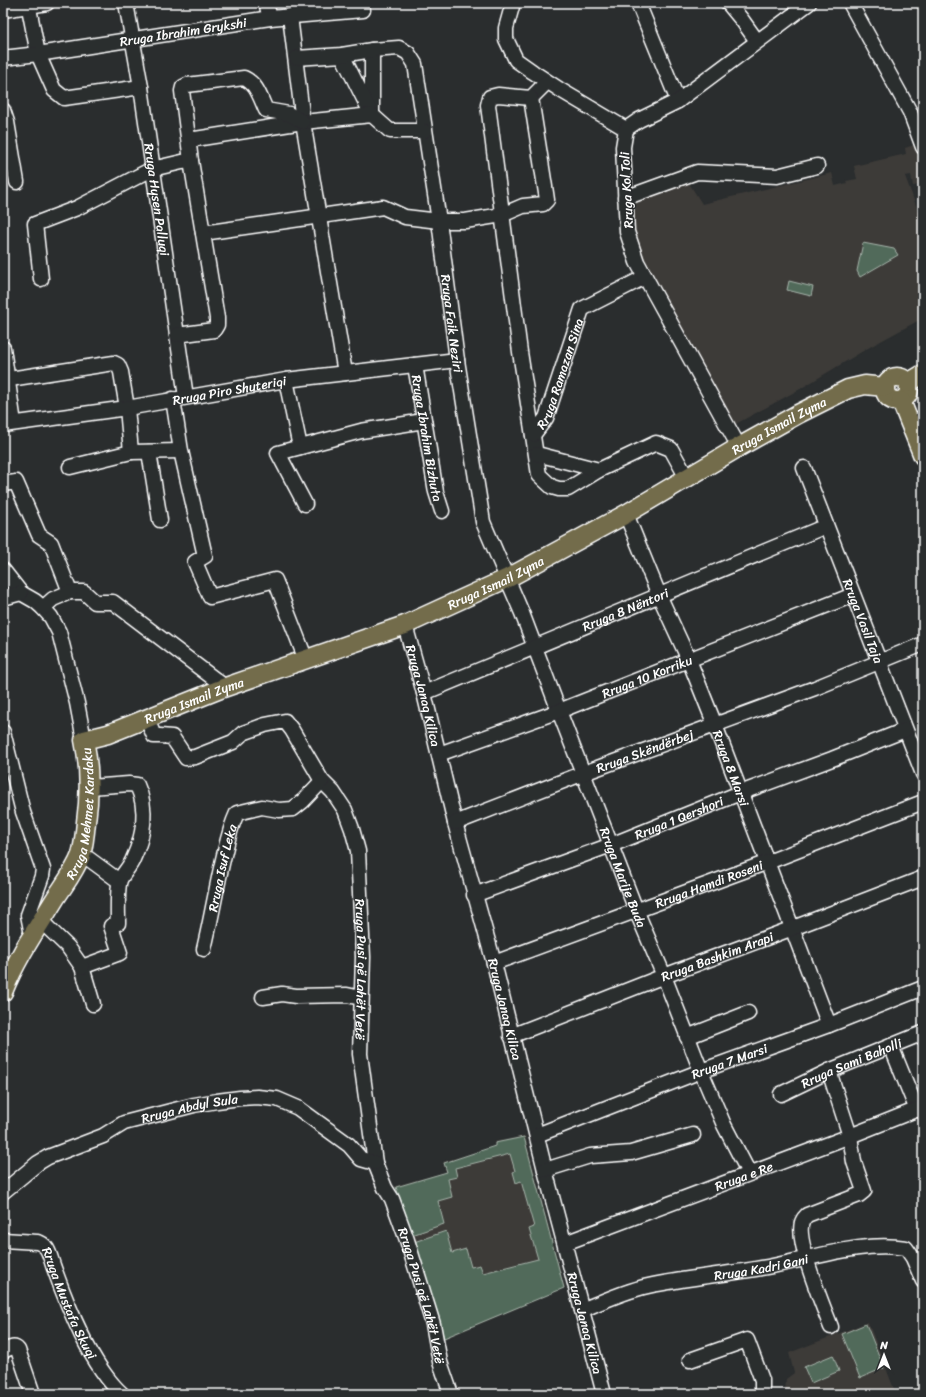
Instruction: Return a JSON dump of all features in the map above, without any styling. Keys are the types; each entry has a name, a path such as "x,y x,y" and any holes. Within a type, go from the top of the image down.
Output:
{"main road":[{"path":"894,377 916,379 910,389 909,394 901,401 890,399 886,393 885,387 888,381 894,377"},
{"name":"Rruga Ismail Zyma","path":"84,740 108,734 225,687 405,625 508,578 626,514 798,414 848,389 865,385 885,387"},
{"path":"901,401 917,422 923,456"},
{"name":"Rruga Mehmet Kardaku","path":"3,992 10,974 36,928 71,874 80,856 84,839 90,787 84,740"}],"street":[{"path":"3,10 28,4 47,3"},
{"name":"Rruga Hysen Palluqi","path":"126,3 177,335 181,451 205,556 194,562 210,597 275,580 306,660"},
{"path":"266,3 270,18"},
{"path":"513,3 506,28 506,39 516,60 547,82 626,129 638,120 678,101 809,3"},
{"path":"638,3 678,101"},
{"path":"728,3 757,41"},
{"path":"850,3 910,112 923,147"},
{"path":"28,4 38,54 54,90 64,98 140,87"},
{"name":"Rruga Ibrahim Grykshi","path":"3,58 132,40 270,18 363,10"},
{"path":"290,16 303,122 345,373"},
{"name":"Rruga Faik Neziri","path":"372,50 399,48 408,53 415,64 424,131 439,221 457,360 483,522 508,578"},
{"path":"296,58 342,55 372,50 372,115"},
{"path":"342,55 372,115 390,131 424,131"},
{"path":"177,335 214,330 217,325 191,161 182,87 244,78 250,81 257,88 266,110 289,114 303,122"},
{"path":"531,98 547,82"},
{"path":"531,98 498,95 490,97 488,105 520,352 539,474 552,488 568,489 599,470 656,443 671,449 687,478"},
{"path":"203,233 383,207 405,217 439,221 465,221 502,215 523,206 544,204 546,200 531,98"},
{"path":"3,110 7,122 17,182"},
{"path":"189,140 303,122 372,115"},
{"name":"Rruga Kol Toli","path":"626,129 623,147 627,232 637,262 739,447"},
{"path":"41,280 35,224 77,208 152,169 191,161"},
{"path":"625,198 697,172 778,176 818,166"},
{"name":"Rruga Ramazan Sina","path":"533,435 546,418 582,309 645,277"},
{"path":"3,348 9,424"},
{"name":"Rruga Piro Shuteriqi","path":"9,424 127,408 286,380 457,360"},
{"path":"5,379 114,363 118,365 121,372 127,408 131,452"},
{"name":"Rruga Ibrahim Bizhuta","path":"415,365 436,492 442,511"},
{"path":"286,380 300,447"},
{"path":"305,504 278,453 361,431 424,421"},
{"path":"70,467 131,452 181,451"},
{"path":"149,452 160,520"},
{"path":"537,454 599,470"},
{"name":"Rruga Vasil Taja","path":"804,468 923,774"},
{"path":"3,484 16,482 39,534 51,543 70,592"},
{"name":"Rruga 8 Marsi","path":"626,514 659,594 689,660 715,725 829,1025"},
{"name":"Rruga 8 Nëntori","path":"424,693 659,594 826,526"},
{"name":"Rruga Mehmet Kardaku","path":"3,570 21,593 35,601 51,617 58,632 77,703 84,740"},
{"name":"Rruga Marije Buda","path":"508,578 636,910 664,976 701,1071 724,1125 749,1173"},
{"path":"43,608 53,599 70,592 84,592 95,602 113,602 225,687"},
{"path":"3,598 21,593"},
{"name":"Rruga 10 Korriku","path":"439,754 559,711 853,594"},
{"name":"Rruga Janaq Kilica","path":"405,625 424,693 455,823 494,963 511,1036 604,1394"},
{"name":"Rruga Skëndërbej","path":"455,823 584,773 816,688 923,644"},
{"name":"Rruga Pusi që Lahët Vetë","path":"146,719 154,736 172,737 179,750 186,758 195,757 233,742 243,733 265,725 285,721 292,730 322,781 333,792 345,810 358,851 363,957 360,1054 361,1072 375,1164 385,1188 392,1199 407,1240 433,1324 440,1362 451,1394"},
{"name":"Rruga 1 Qershori","path":"474,895 611,845 740,793 905,730"},
{"path":"3,732 23,812 43,869 42,876 28,915 36,928 68,947 82,967 93,1004"},
{"name":"Rruga Isuf Leka","path":"204,949 210,926 219,875 231,826 237,813 262,807 279,810 293,809 322,781"},
{"path":"82,967 120,953 111,926 118,923 119,881 133,860 142,835 144,818 141,793 137,785 129,784 90,787"},
{"name":"Rruga Hamdi Roseni","path":"494,963 768,862 923,802"},
{"path":"80,856 89,859 119,881"},
{"name":"Rruga Bashkim Arapi","path":"511,1036 664,976 923,878"},
{"name":"Rruga 7 Marsi","path":"537,1135 701,1071 829,1025 923,988"},
{"path":"263,997 282,994 296,996 347,995 361,998"},
{"path":"688,1037 748,1013"},
{"name":"Rruga Sami Baholli","path":"780,1094 829,1071 923,1033"},
{"path":"891,1046 920,1108"},
{"path":"829,1071 850,1136 854,1162 864,1191 859,1195 807,1215 802,1220 801,1229 805,1258 831,1327"},
{"name":"Rruga Abdyl Sula","path":"3,1192 43,1160 103,1136 124,1123 194,1105 240,1098 257,1097 277,1099 298,1108 349,1145 361,1159 375,1164"},
{"name":"Rruga e Re","path":"565,1243 850,1136 920,1108"},
{"path":"546,1170 590,1156 631,1153 692,1135"},
{"name":"Rruga Mustafa Skuqi","path":"3,1240 37,1242 46,1247 59,1283 82,1336 103,1371 120,1394"},
{"name":"Rruga Kadri Gani","path":"582,1310 614,1297 647,1287 758,1269 848,1249 893,1246 906,1248 923,1281"},
{"path":"690,1360 747,1340 762,1380 762,1394"},
{"path":"3,1351 12,1347 18,1350 33,1394"}],"shaded area":[{"path":"917,144 923,160 923,184 913,186 911,175 905,176 918,211 923,219 923,318 868,348 800,389 732,426 686,344 629,232 629,206 687,180 702,204 832,173 835,186 847,183 846,181 857,179 854,166 906,154 905,148"},
{"path":"525,1136 565,1288 444,1339 395,1186 446,1172 443,1162 495,1146 494,1142"},
{"path":"868,1322 896,1394 785,1394 786,1379 794,1373 789,1353"}],"green space":[{"path":"863,243 894,249 898,255 860,277 857,271"},
{"path":"789,281 813,287 811,296 787,290"},
{"path":"524,1137 564,1288 444,1338 414,1242 446,1231 452,1253 466,1249 471,1267 480,1265 483,1273 538,1259 529,1229 534,1227 521,1181 516,1183 513,1172 515,1171 510,1154 455,1168 457,1177 448,1179 452,1197 438,1201 444,1224 412,1235 396,1187 447,1172 444,1163 495,1146 495,1143"},
{"path":"866,1324 884,1368 860,1378 842,1334"},
{"path":"833,1355 839,1371 811,1383 804,1367"}]}
